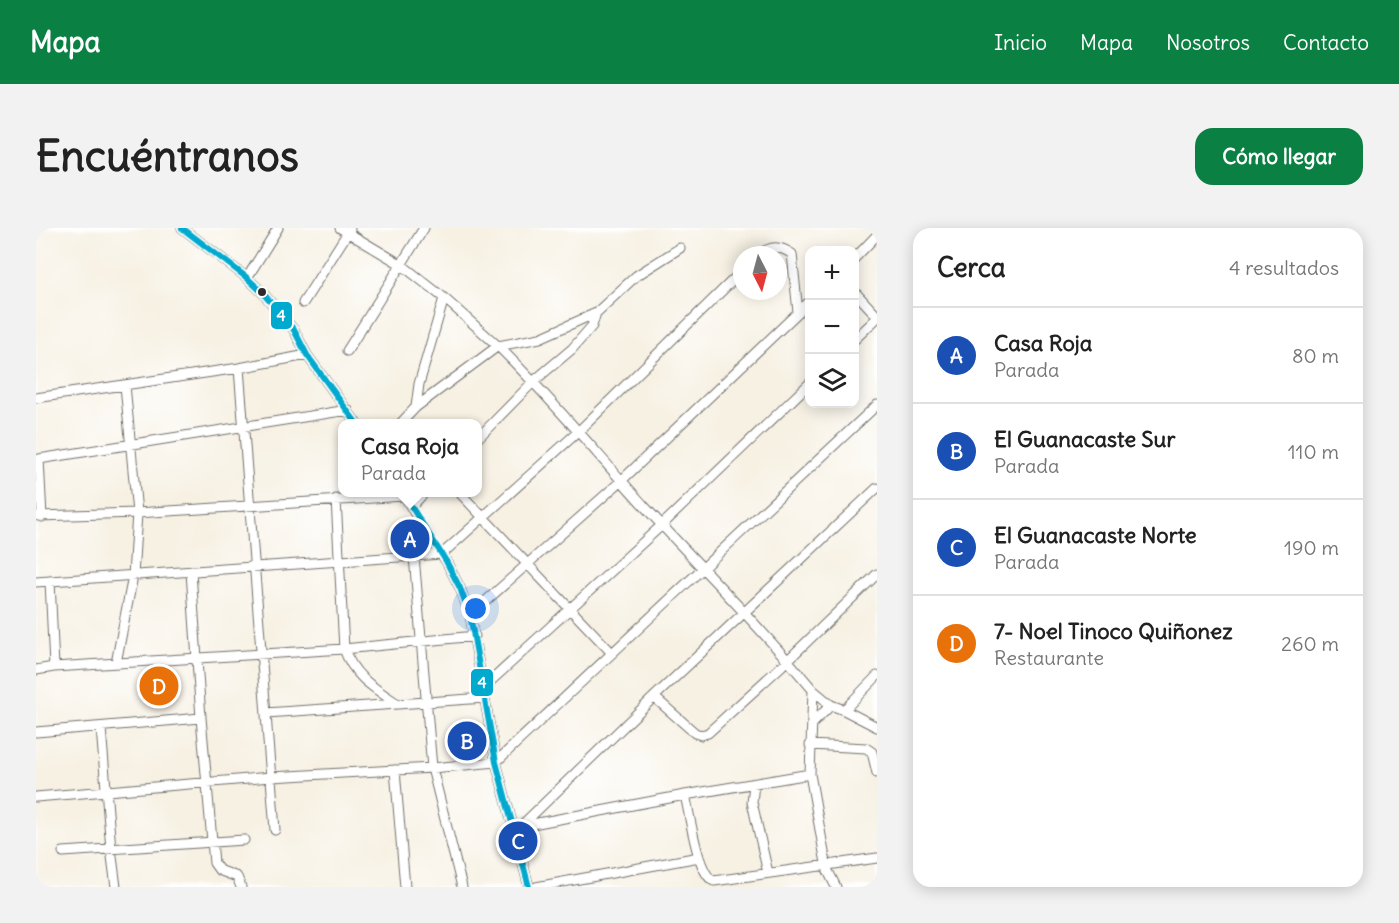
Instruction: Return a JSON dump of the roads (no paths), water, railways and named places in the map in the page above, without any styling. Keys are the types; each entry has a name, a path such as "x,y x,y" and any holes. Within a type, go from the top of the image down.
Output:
{"street":[{"path":"182,228 248,278 262,292 294,330 307,355 354,419"},
{"path":"248,278 278,228"},
{"path":"347,351 423,228"},
{"path":"303,303 346,230 402,265 444,298 534,381 621,481 744,611 813,690 831,705 877,727"},
{"path":"859,255 877,235"},
{"path":"404,419 416,407 498,346 540,338 596,313 636,276 680,248"},
{"path":"787,251 792,254 798,312"},
{"path":"36,582 442,554 579,431 733,280"},
{"path":"796,291 805,297"},
{"path":"859,296 877,317 859,336"},
{"path":"416,407 419,384 444,298"},
{"path":"470,615 527,562 621,481 805,305"},
{"path":"482,433 534,381 572,349 592,326 596,313"},
{"path":"36,398 239,368 307,355"},
{"path":"239,368 275,830"},
{"path":"116,663 133,576 137,513 125,385"},
{"path":"483,688 662,525 805,388"},
{"path":"36,797 271,777 496,762 877,405"},
{"path":"348,410 37,458 39,516 137,513 363,497"},
{"path":"517,827 877,488"},
{"path":"405,497 442,554 460,588 470,615 496,762 517,827 529,887"},
{"path":"411,507 420,497"},
{"path":"464,497 611,652"},
{"path":"336,499 344,649 349,663 359,676 398,704"},
{"path":"414,556 432,768 462,887"},
{"path":"191,572 211,843 216,867 237,877 242,887"},
{"path":"654,697 695,733 708,734 877,574"},
{"path":"50,581 54,667"},
{"path":"36,670 344,649 475,636"},
{"path":"844,710 877,676"},
{"path":"813,690 810,774 827,865 836,887"},
{"path":"266,713 485,699"},
{"path":"813,723 831,705"},
{"path":"36,732 201,718"},
{"path":"101,728 116,887"},
{"path":"810,745 866,748 872,752 877,773"},
{"path":"395,770 405,887"},
{"path":"517,827 810,774"},
{"path":"754,784 752,802 768,873"},
{"path":"738,786 752,802"},
{"path":"686,795 699,857 706,876 714,881 877,858"},
{"path":"63,852 243,840"},
{"path":"536,887 699,857"}],"place":[{"name":"Casa Roja","path":"410,539"},
{"name":"7- Noel Tinoco Quiñonez","path":"159,686"},
{"name":"El Guanacaste Sur","path":"467,741"},
{"name":"El Guanacaste Norte","path":"518,841"}]}
